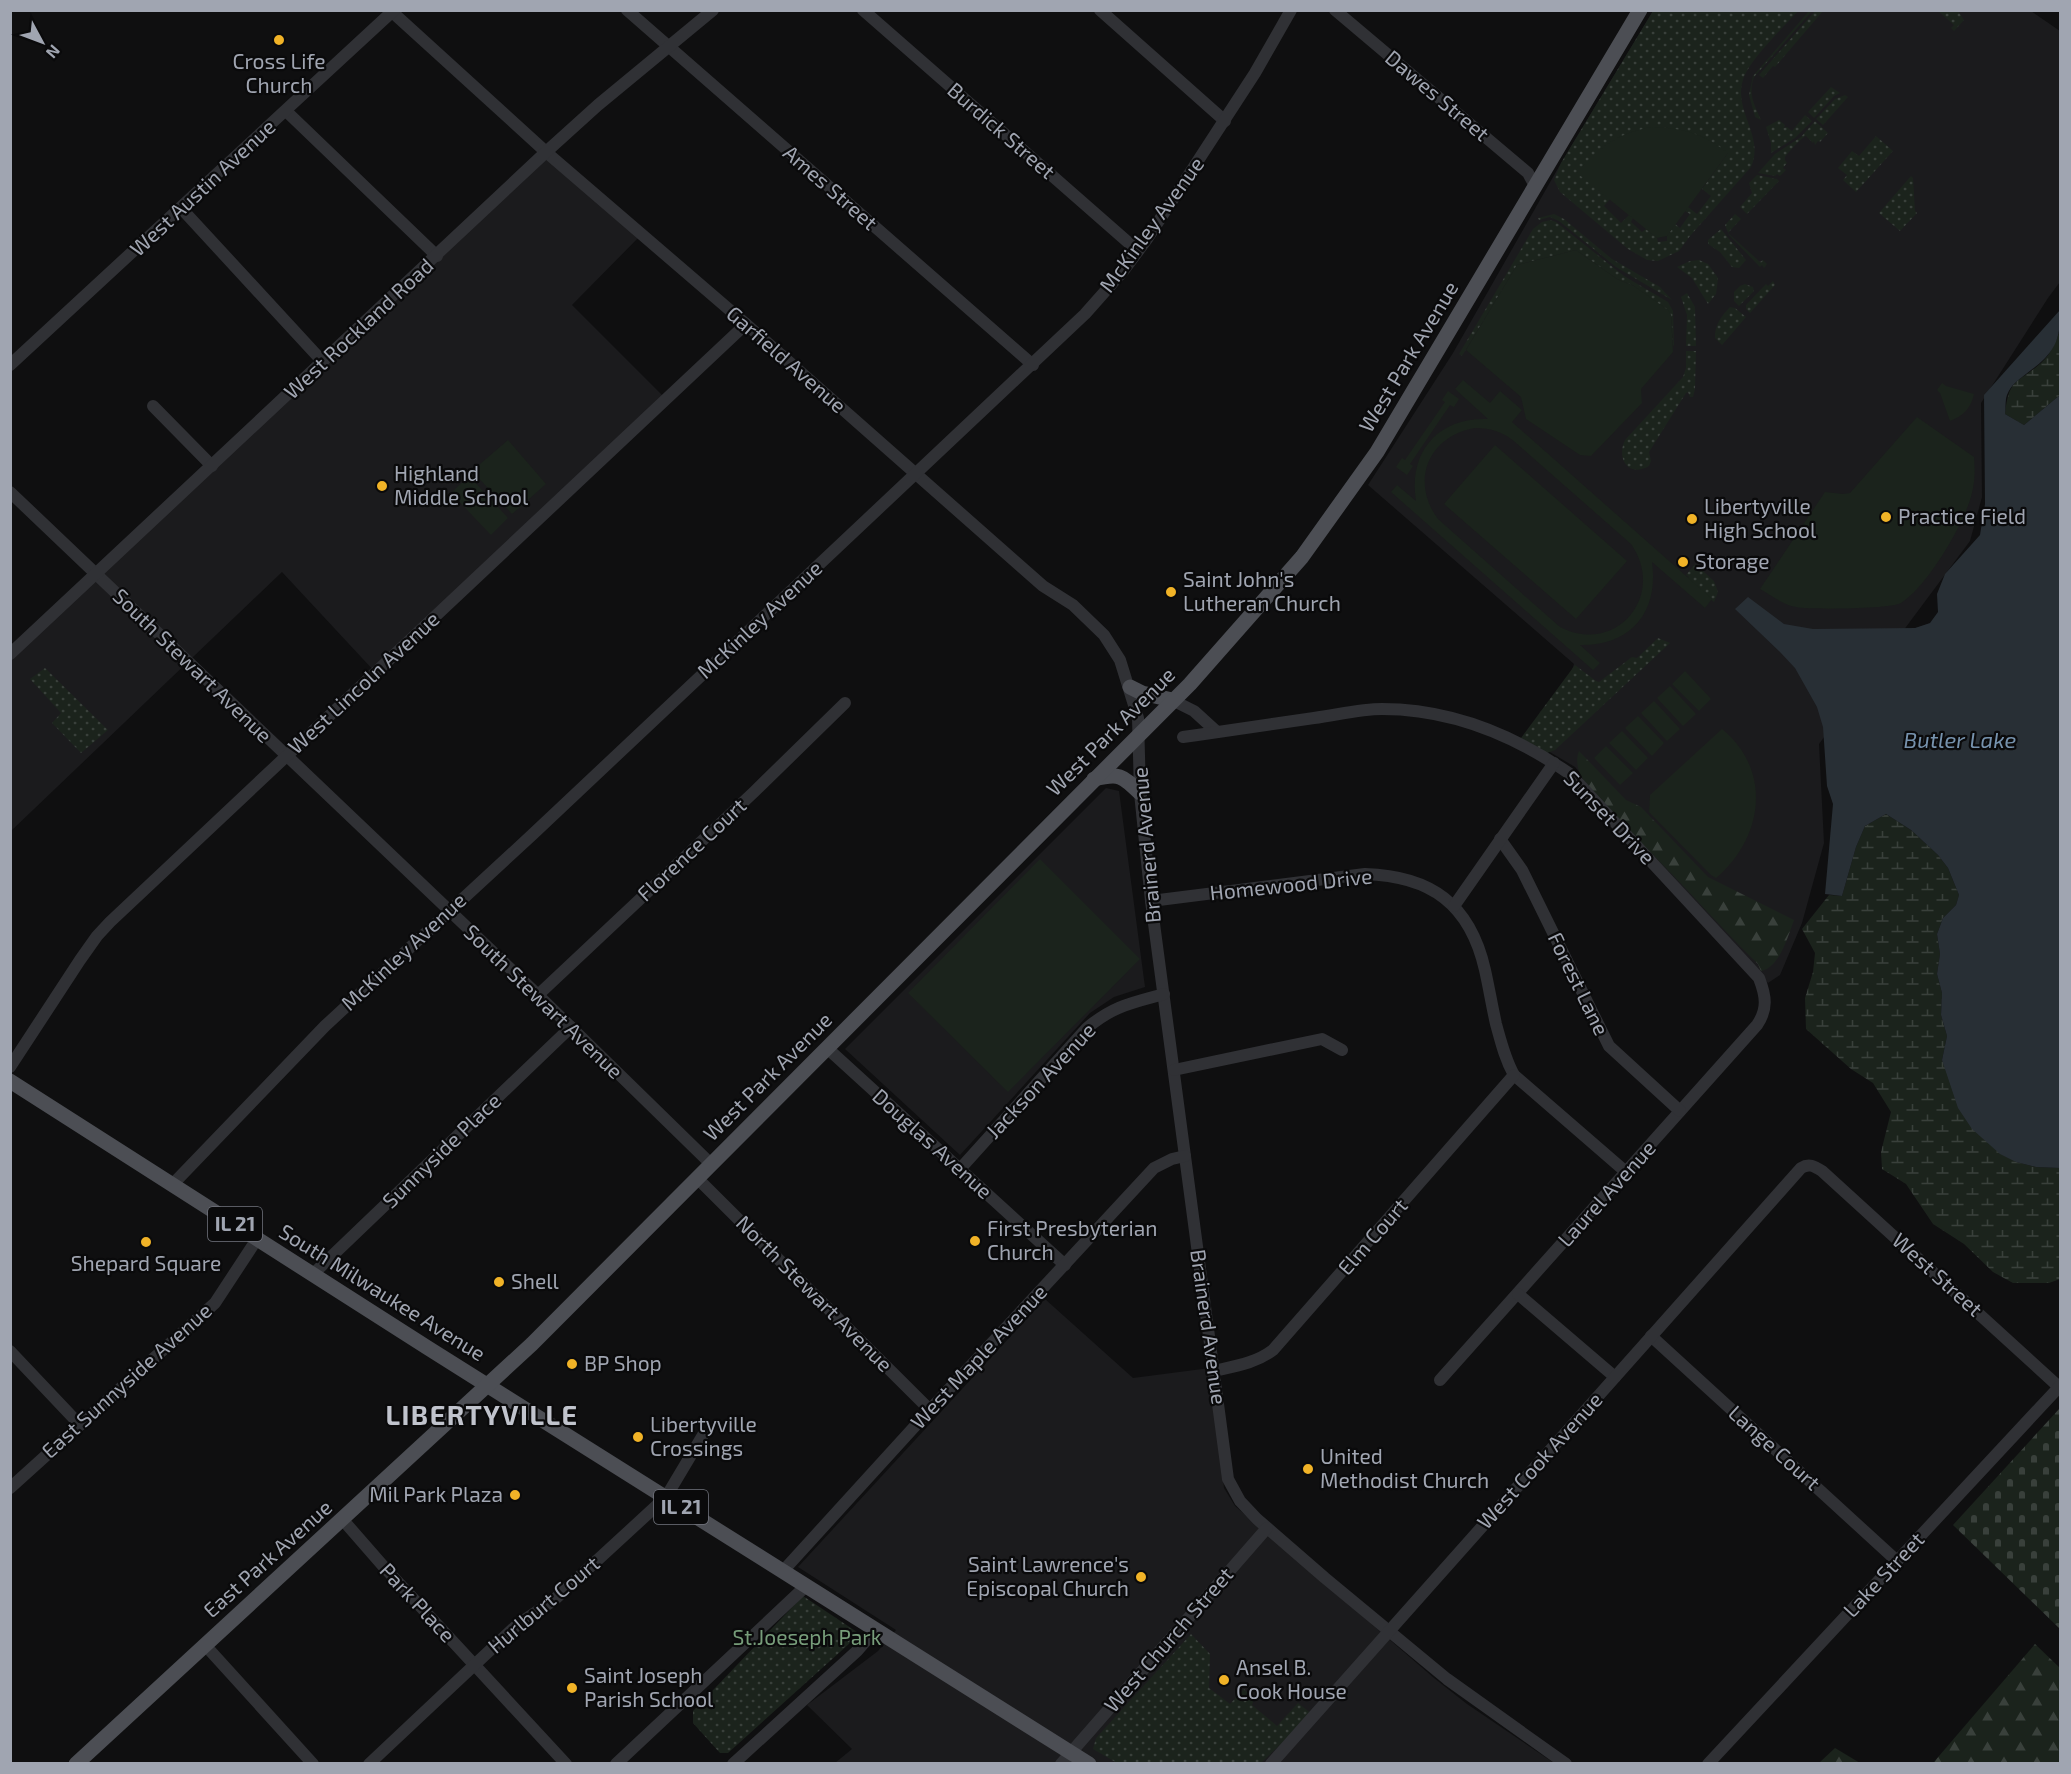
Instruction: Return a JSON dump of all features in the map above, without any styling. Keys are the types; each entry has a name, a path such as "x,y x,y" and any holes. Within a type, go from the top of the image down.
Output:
{"main road":[{"name":"West Park Avenue","path":"488,1386 1190,684 1302,557 1377,452 1640,10"},
{"path":"1130,687 1142,693 1172,700"},
{"path":"1094,779 1113,774 1121,776 1140,793"},
{"name":"South Milwaukee Avenue","path":"10,1081 488,1386"},
{"name":"IL 21","path":"488,1386 876,1629 1066,1758 1089,1764"},
{"name":"East Park Avenue","path":"76,1764 488,1386"}],"street":[{"name":"Ames Street","path":"627,10 1033,365"},
{"name":"West Rockland Road","path":"10,654 546,152 598,105 713,10"},
{"name":"Burdick Street","path":"863,10 1138,251"},
{"path":"1100,10 1225,122"},
{"name":"McKinley Avenue","path":"173,1184 324,1026 541,826 1085,314 1138,251 1225,122 1291,10"},
{"name":"Dawes Street","path":"1335,10 1528,173 1535,186"},
{"name":"West Austin Avenue","path":"10,365 392,11"},
{"name":"Garfield Avenue","path":"392,11 546,152 1044,586 1073,605 1104,635 1120,660 1130,687 1138,718 1138,734"},
{"path":"286,111 437,255"},
{"path":"181,208 323,362"},
{"name":"West Lincoln Avenue","path":"10,1067 98,936 746,324"},
{"path":"153,406 212,466"},
{"name":"South Stewart Avenue","path":"10,492 538,995 711,1164"},
{"path":"1190,684 1194,711"},
{"path":"1172,700 1194,711 1217,732"},
{"name":"Florence Court","path":"538,995 845,703"},
{"name":"Sunset Drive","path":"1183,737 1382,709 1427,712 1474,723 1502,735 1570,774 1759,978 1765,993 1766,1004"},
{"name":"Brainerd Avenue","path":"1138,734 1140,793 1151,901 1228,1479 1240,1501 1267,1528 1325,1578 1447,1679 1566,1764"},
{"path":"1454,906 1554,763"},
{"name":"Forest Lane","path":"1500,839 1522,870 1609,1046 1680,1111"},
{"name":"Homewood Drive","path":"1151,901 1365,874 1402,877 1437,893 1454,906 1468,924 1485,968 1490,1000 1504,1053 1515,1075 1626,1173"},
{"name":"Jackson Avenue","path":"960,1169 1087,1028 1114,1008 1164,994"},
{"name":"Laurel Avenue","path":"1440,1380 1757,1025 1763,1016 1766,1004"},
{"name":"Sunnyside Place","path":"312,1275 571,1027"},
{"path":"1174,1070 1322,1039 1342,1050"},
{"name":"Douglas Avenue","path":"826,1048 1065,1265"},
{"name":"Elm Court","path":"1214,1371 1251,1363 1274,1350 1515,1075"},
{"name":"West Maple Avenue","path":"783,1571 1154,1168 1172,1159 1185,1156"},
{"name":"West Cook Avenue","path":"1271,1764 1801,1168 1813,1165"},
{"name":"West Street","path":"1813,1165 2060,1386"},
{"name":"North Stewart Avenue","path":"697,1178 930,1410"},
{"name":"East Sunnyside Avenue","path":"10,1488 214,1303 257,1239"},
{"path":"1518,1294 1615,1377"},
{"name":"Lange Court","path":"1651,1336 1897,1561"},
{"path":"10,1351 80,1425"},
{"name":"Lake Street","path":"1708,1764 2060,1386"},
{"name":"Hurlburt Court","path":"369,1764 517,1625 554,1600 666,1497 703,1435"},
{"name":"Park Place","path":"343,1520 566,1764"},
{"name":"West Church Street","path":"1066,1758 1267,1528"},
{"path":"616,1764 806,1586"},
{"path":"737,1762 857,1651 876,1629"},
{"path":"204,1646 313,1764"}],"shaded area":[{"name":"Libertyville High School","path":"1653,11 2031,11 2060,31 2060,282 1981,403 1982,497 1970,541 1819,744 1824,843 1802,923 1780,975 1768,983 1575,767 1543,748 1574,664 1368,485 1453,353 1561,163"},
{"name":"Highland Middle School","path":"546,152 642,234 572,305 666,399 375,672 282,572 11,831 11,654"},
{"path":"1106,788 1119,791 1145,987 1114,997 1090,1013 960,1155 845,1049"},
{"path":"1045,1299 1133,1378 1210,1368 1224,1488 1235,1506 1434,1678 1467,1704 1554,1763 835,1763 852,1749 807,1705 878,1651 896,1630 798,1567"}],"green space":[{"path":"1816,10 1823,11 1775,67 1773,66 1763,78 1759,75"},
{"path":"1653,11 1798,11 1759,54 1743,80 1742,102 1754,145 1751,167 1679,251 1658,261 1647,260 1628,249 1560,192 1554,180 1561,163","holes":["1728,153 1702,189 1711,196 1697,214 1688,207 1685,211 1690,214 1680,228 1675,224 1667,236 1667,241 1658,242 1657,238 1646,229 1642,232 1631,222 1633,218 1629,215 1621,223 1604,206 1610,199 1578,172"]},
{"path":"1809,11 1812,11 1754,77 1752,94 1761,120 1755,117 1749,95 1753,76"},
{"path":"1938,11 1958,11 1964,20 1954,31 1951,28 1954,25"},
{"path":"1831,87 1840,93 1834,96 1814,118 1808,112"},
{"path":"1845,95 1848,97 1823,125 1816,119 1835,99"},
{"path":"1805,115 1812,121 1795,138 1771,153 1771,143 1766,127 1779,120 1785,125 1784,128 1787,127 1792,131"},
{"path":"1815,121 1828,133 1820,142 1818,141 1815,145 1814,141 1813,143 1806,136 1802,139 1785,157 1787,163 1783,168 1786,170 1780,176 1758,173 1775,154 1801,137"},
{"path":"1651,127 1673,129 1701,136 1728,153 1667,236 1657,238 1577,173 1593,155 1610,142 1628,133"},
{"path":"1876,136 1893,151 1856,192 1843,180 1847,175 1838,168 1852,151 1859,156"},
{"path":"1757,175 1779,181 1747,214 1740,207 1752,193 1749,183"},
{"path":"1911,176 1917,213 1900,231 1879,213"},
{"path":"1554,214 1564,219 1612,259 1660,287 1672,300 1616,267 1559,221 1550,217 1539,220 1538,218"},
{"path":"1735,214 1741,219 1728,233 1725,225"},
{"path":"1551,220 1624,276 1668,302 1673,311 1673,346 1671,315 1634,286 1617,279 1576,250 1517,265 1462,356 1459,354 1533,229 1542,222"},
{"path":"1721,229 1746,260 1739,268 1732,267 1720,252 1708,244 1708,240"},
{"path":"1728,233 1760,262 1763,260 1767,264 1764,268 1762,265 1760,267"},
{"path":"1576,250 1617,279 1634,286 1668,310 1671,315 1673,352 1641,389 1642,403 1591,456 1580,455 1526,419 1521,397 1466,350 1517,265"},
{"path":"1699,260 1708,264 1718,278 1716,294 1708,304 1692,278 1677,267"},
{"path":"1773,281 1775,285 1750,313 1746,305 1766,284 1768,286"},
{"path":"1745,284 1753,287 1754,291 1739,306 1734,301 1734,292"},
{"path":"1687,293 1695,307 1696,346 1686,346 1687,315 1681,297"},
{"path":"1730,307 1735,308 1746,317 1722,345 1715,338 1716,329 1721,317"},
{"path":"2060,330 2060,395 2024,425 2005,414 2009,393 2016,382 2048,356"},
{"path":"1686,351 1696,351 1693,397 1690,397 1688,392 1686,393 1649,452 1651,461 1649,466 1636,470 1630,468 1623,460 1625,440 1683,377 1686,368"},
{"path":"1463,380 1490,403 1500,391 1522,410 1512,422 1712,599 1705,608 1652,562 1651,596 1638,623 1614,639 1598,644 1580,645 1600,663 1593,670 1391,492 1397,485 1416,501 1417,467 1430,441 1441,431 1455,424 1488,419 1455,389","holes":["1475,428 1501,433 1515,442 1631,544 1641,563 1643,583 1639,600 1630,616 1617,627 1600,633 1581,634 1560,627 1438,519 1425,490 1428,463 1445,440"]},
{"path":"1942,383 1974,394 1966,411 1950,421 1937,390"},
{"path":"1448,391 1459,399 1454,407 1450,405 1410,464 1413,466 1407,475 1396,467 1402,458 1405,460 1445,402 1442,400"},
{"name":"Practice Field","path":"1917,417 1974,457 1975,466 1972,493 1962,521 1944,553 1922,583 1901,603 1882,607 1796,607 1760,589 1825,492 1850,493"},
{"path":"508,440 546,484 512,514 472,471"},
{"path":"1495,445 1627,561 1576,619 1444,504"},
{"path":"469,476 508,518 491,535 451,493"},
{"path":"1695,564 1714,581 1718,592 1714,602 1687,579 1689,577 1686,575"},
{"path":"1658,638 1670,643 1555,750 1547,753 1521,738 1575,665 1599,682 1632,657 1637,658"},
{"path":"45,668 108,730 81,753 52,723 61,713 30,679"},
{"path":"1685,671 1711,699 1699,711 1672,684"},
{"path":"1670,686 1696,714 1683,726 1657,698"},
{"path":"1654,701 1680,729 1667,741 1641,713"},
{"path":"1638,716 1664,743 1652,756 1625,728"},
{"path":"1722,729 1738,746 1749,764 1755,784 1756,804 1752,824 1744,844 1732,862 1716,878 1649,812 1650,795"},
{"path":"1622,731 1648,758 1636,770 1609,743"},
{"path":"1606,746 1633,773 1620,785 1594,758"},
{"path":"1579,751 1626,800 1641,807 1708,877 1794,920 1786,942 1773,964 1761,971 1758,964 1672,874 1610,813 1582,778 1577,763"},
{"path":"1886,814 1911,830 1938,855 1948,868 1959,895 1956,905 1943,918 1937,934 1940,954 1937,974 1942,993 1941,1015 1947,1036 1942,1060 2016,1162 2036,1167 2060,1168 2060,1279 2049,1283 2013,1283 1993,1272 1964,1244 1933,1224 1906,1184 1882,1169 1881,1152 1891,1112 1873,1083 1851,1069 1806,1029 1805,998 1813,972 1815,953 1802,929 1829,895 1842,896 1856,847 1865,826"},
{"path":"1040,859 1140,959 1008,1092 908,993"},
{"path":"2060,1408 2060,1629 1953,1525"},
{"name":"St.Joeseph Park","path":"803,1596 860,1634 728,1753 720,1753 693,1723 693,1711"},
{"path":"1191,1634 1210,1654 1209,1688 1230,1704 1244,1689 1254,1699 1252,1705 1277,1726 1298,1703 1312,1714 1261,1763 1117,1763 1093,1749 1096,1738"},
{"path":"2035,1644 2060,1668 2060,1763 1933,1763"},
{"path":"1835,1748 1860,1763 1819,1763"}],"water":[{"name":"Butler Lake","path":"2060,310 2059,331 2053,347 2043,360 2011,388 2006,397 2005,414 2024,425 2060,395 2060,1168 2036,1167 2016,1162 2000,1154 1972,1129 1958,1108 1942,1060 1947,1036 1941,1015 1942,993 1937,974 1940,954 1937,934 1943,918 1956,905 1959,895 1948,868 1938,855 1911,830 1886,814 1865,826 1856,847 1842,896 1825,894 1833,804 1827,786 1823,727 1817,707 1795,668 1735,609 1748,597 1784,624 1813,629 1915,628 1930,623 1938,612 1937,594 1945,574 1980,535 1985,504 1984,395"}],"place":[{"name":"Cross Life Church","path":"279,40"},
{"name":"Highland Middle School","path":"382,486"},
{"name":"Practice Field","path":"1886,517"},
{"name":"Libertyville High School","path":"1692,519"},
{"name":"Storage","path":"1683,562"},
{"name":"Saint John's Lutheran Church","path":"1171,592"},
{"name":"First Presbyterian Church","path":"975,1241"},
{"name":"Shepard Square","path":"146,1242"},
{"name":"Shell","path":"499,1282"},
{"name":"BP Shop","path":"572,1364"},
{"name":"Libertyville Crossings","path":"638,1437"},
{"name":"United Methodist Church","path":"1308,1469"},
{"name":"Mil Park Plaza","path":"515,1495"},
{"name":"Saint Lawrence's Episcopal Church","path":"1141,1577"},
{"name":"Ansel B. Cook House","path":"1224,1680"},
{"name":"Saint Joseph Parish School","path":"572,1688"}],"district":[{"name":"LIBERTYVILLE","path":"482,1416"}]}
